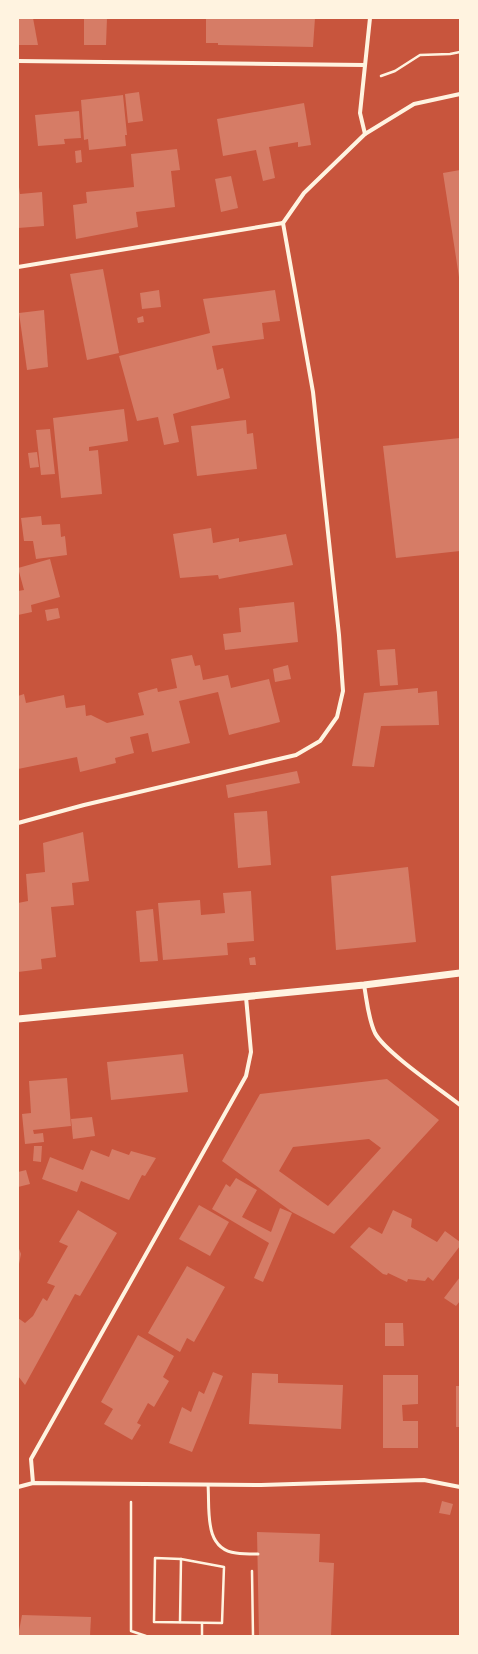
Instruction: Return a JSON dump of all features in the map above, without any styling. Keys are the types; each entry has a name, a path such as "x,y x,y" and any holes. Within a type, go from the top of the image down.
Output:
{"street":[{"path":"365,134 360,113 370,18"},
{"path":"18,62 364,65"},
{"path":"18,823 84,805 296,754 320,740 337,717 343,691 340,642 322,470 313,392 283,223 304,193 365,134 414,104 460,94"},
{"path":"18,267 283,223"},
{"path":"18,1019 364,985 460,973"},
{"path":"364,985 368,1012 376,1034 389,1049 460,1105"},
{"path":"33,1483 32,1459 246,1076 251,1052 246,996"},
{"path":"18,1488 33,1483 262,1485 424,1480 460,1487"}],"lane":[{"path":"208,1485 211,1530 214,1541 223,1549 235,1553 258,1554"}],"path":[{"path":"362,83 395,71 420,55 450,54 460,52"},
{"path":"130,1484 131,1631 146,1636"},
{"path":"155,1558 181,1559 224,1567 222,1623 154,1622 155,1558"},
{"path":"180,1622 181,1559"},
{"path":"252,1566 253,1636"},
{"path":"202,1623 202,1636"}],"building":[{"path":"18,18 33,18 38,45 18,45"},
{"path":"84,18 107,18 106,45 84,45"},
{"path":"206,18 315,18 313,47 218,45 218,43 206,43"},
{"path":"139,92 143,121 128,123 125,94"},
{"path":"123,95 127,135 125,135 126,146 89,150 88,139 84,140 81,100"},
{"path":"304,103 311,145 298,147 298,142 269,147 275,178 263,181 256,150 223,156 217,119"},
{"path":"79,111 81,138 64,139 65,144 38,146 35,115"},
{"path":"177,149 180,170 171,171 175,207 136,212 138,227 76,239 73,205 87,203 86,192 134,187 131,154"},
{"path":"81,150 82,162 76,163 75,151"},
{"path":"460,170 460,277 459,277 443,173"},
{"path":"231,176 238,208 221,212 215,179"},
{"path":"18,180 20,194 42,192 44,226 18,228"},
{"path":"103,269 119,353 87,360 70,274"},
{"path":"159,290 161,307 142,309 140,293"},
{"path":"275,290 280,321 262,323 264,339 212,346 217,370 223,368 230,398 173,414 179,442 164,445 158,417 137,421 119,356 210,333 203,299"},
{"path":"44,310 48,367 27,370 19,313"},
{"path":"143,316 144,322 138,323 137,318"},
{"path":"124,409 128,441 89,447 89,451 98,450 102,494 61,498 53,418"},
{"path":"246,420 247,434 253,433 257,469 197,476 191,426"},
{"path":"50,429 55,474 41,475 36,430"},
{"path":"460,438 460,551 396,558 383,446"},
{"path":"37,452 39,467 30,468 28,453"},
{"path":"41,516 42,525 60,524 61,537 65,536 67,555 36,559 33,541 24,541 21,518"},
{"path":"211,528 213,543 239,538 239,542 286,534 293,565 219,579 218,575 180,578 173,534"},
{"path":"50,559 60,597 31,605 32,612 18,615 18,591 24,590 18,568"},
{"path":"294,602 298,642 225,650 223,634 241,632 239,608"},
{"path":"58,608 60,618 47,621 45,610"},
{"path":"395,649 398,685 380,686 377,650"},
{"path":"192,655 195,666 200,665 203,680 228,675 231,688 269,679 280,722 229,735 218,692 179,701 190,743 152,752 148,733 130,737 134,753 115,758 116,763 80,772 77,757 18,769 18,696 24,694 26,703 64,695 66,708 85,705 86,716 91,715 107,723 144,715 138,693 157,688 158,692 177,688 171,659"},
{"path":"288,665 291,679 275,682 273,669"},
{"path":"418,688 418,693 437,691 439,725 381,726 374,767 352,766 364,693"},
{"path":"297,771 300,783 228,798 226,785"},
{"path":"267,811 271,865 238,868 234,813"},
{"path":"83,832 89,881 72,883 74,905 51,907 56,957 41,959 42,969 18,972 18,903 28,901 26,874 45,872 43,843"},
{"path":"408,867 416,942 336,950 331,876"},
{"path":"251,891 254,941 227,943 228,955 163,960 158,903 200,900 201,915 225,913 223,893"},
{"path":"153,909 158,961 140,962 136,911"},
{"path":"255,957 256,965 250,965 249,958"},
{"path":"183,1054 188,1092 111,1100 107,1062"},
{"path":"67,1078 71,1126 33,1130 34,1134 43,1133 44,1142 25,1144 22,1114 31,1113 29,1081"},
{"path":"387,1079 439,1120 334,1234 292,1212 222,1161 260,1094","holes":["369,1139 381,1148 328,1206 279,1171 293,1147"]},
{"path":"92,1117 95,1136 73,1139 71,1119"},
{"path":"34,1146 42,1146 41,1162 33,1161"},
{"path":"112,1149 129,1155 131,1151 156,1158 145,1176 142,1175 129,1200 81,1181 77,1192 42,1179 50,1157 83,1170 91,1150 109,1157"},
{"path":"26,1170 30,1184 18,1187 18,1172"},
{"path":"236,1178 257,1190 242,1217 271,1232 280,1208 292,1213 263,1282 254,1278 269,1243 212,1209 226,1184 230,1187"},
{"path":"199,1205 229,1222 210,1256 179,1239"},
{"path":"78,1210 117,1233 80,1296 75,1294 25,1385 18,1376 18,1318 25,1323 33,1316 43,1298 47,1301 55,1286 47,1283 68,1246 59,1242"},
{"path":"393,1210 412,1219 411,1227 437,1242 445,1231 460,1242 460,1246 433,1281 428,1277 425,1281 408,1279 407,1282 388,1273 387,1275 383,1274 350,1247 369,1227 382,1234"},
{"path":"18,1246 21,1254 19,1264 18,1264"},
{"path":"187,1266 225,1287 194,1342 187,1338 180,1352 148,1333"},
{"path":"460,1277 460,1301 456,1306 444,1298"},
{"path":"385,1323 403,1323 404,1346 385,1346"},
{"path":"138,1335 174,1356 163,1377 169,1381 154,1407 148,1403 137,1423 141,1425 132,1440 104,1424 113,1409 101,1402"},
{"path":"213,1372 223,1376 192,1452 169,1443 182,1407 191,1412 199,1391 204,1394"},
{"path":"252,1373 278,1374 278,1383 343,1385 341,1429 249,1424"},
{"path":"383,1375 418,1375 418,1404 402,1405 403,1421 418,1421 418,1448 383,1448"},
{"path":"456,1386 460,1386 460,1427 456,1427"},
{"path":"442,1501 453,1504 450,1515 439,1513"},
{"path":"257,1532 320,1534 319,1562 334,1563 331,1636 259,1636"},
{"path":"22,1615 91,1617 90,1636 18,1636"}]}
